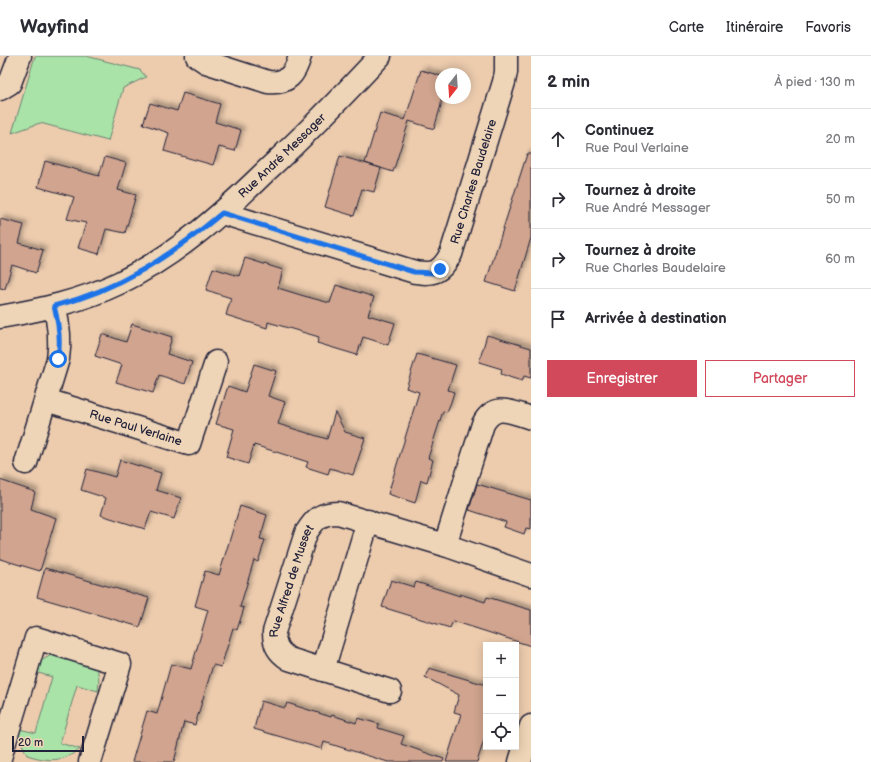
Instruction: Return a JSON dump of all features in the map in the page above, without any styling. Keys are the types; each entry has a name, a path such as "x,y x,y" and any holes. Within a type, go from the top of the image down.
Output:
{"street":[{"path":"0,89 10,83 20,56"},
{"path":"197,56 206,62 268,82 276,83 283,82 289,77 294,71 300,56"},
{"name":"Rue André Messager","path":"0,317 54,306 102,291 139,272 179,248 222,213 337,102 380,56"},
{"name":"Rue Charles Baudelaire","path":"222,213 414,272 433,273 446,264 452,254 504,82 506,72 506,56"},
{"path":"26,463 58,359 60,346 58,324 54,306"},
{"name":"Rue Paul Verlaine","path":"46,400 189,444 216,362"},
{"path":"445,545 483,424 487,416 492,412 506,411 531,418"},
{"name":"Rue Alfred de Musset","path":"390,691 289,659 281,654 276,648 274,632 306,533 312,524 320,517 327,513 338,513 368,521 445,545 531,575"},
{"path":"323,670 368,521"},
{"path":"10,762 0,759 36,638 120,664 90,762"},
{"path":"520,762 531,726"}],"green space":[{"path":"35,56 86,56 140,70 146,77 123,88 108,141 40,123 12,133"},
{"path":"53,654 95,666 98,672 99,681 98,691 77,685 60,743 80,749 68,756 55,760 49,760 27,755 18,735 19,729 36,733 52,677 35,672 39,662"}],"building":[{"path":"421,70 435,74 435,104 441,105 434,129 409,121 393,172 365,163 380,113 405,120"},
{"path":"183,93 220,104 215,122 241,130 235,151 219,147 213,165 164,151 169,133 143,124 150,103 177,111"},
{"path":"527,154 531,154 531,238 515,291 486,282"},
{"path":"340,156 381,168 374,192 362,189 354,216 325,207"},
{"path":"105,157 126,163 118,190 136,195 125,233 106,229 99,254 78,248 86,223 67,219 74,197 38,187 45,161 99,176"},
{"path":"0,219 24,225 19,243 43,250 36,273 12,265 5,289 0,288"},
{"path":"245,258 283,270 278,288 304,296 330,303 336,285 374,297 368,315 395,323 388,345 363,337 357,355 317,343 319,337 268,322 267,328 226,315 231,298 206,290 213,268 239,276"},
{"path":"132,324 172,337 167,354 192,362 185,384 159,375 153,393 116,382 122,365 95,356 102,334 126,342"},
{"path":"487,335 531,348 531,378 524,376 522,381 512,378 501,374 502,369 479,362"},
{"path":"417,354 456,365 448,390 454,392 447,412 443,411 428,458 433,460 427,482 421,480 415,503 388,494 419,392 406,388"},
{"path":"254,364 276,371 268,396 285,402 278,424 327,439 335,412 345,432 365,438 353,475 330,468 328,474 306,467 308,462 254,445 248,464 226,457 234,429 216,424 228,386 245,392"},
{"path":"120,460 161,473 156,490 181,498 174,519 151,512 145,529 101,515 106,498 81,490 87,469 115,477"},
{"path":"0,480 35,492 31,509 56,518 40,571 0,559"},
{"path":"477,484 531,500 531,529 526,528 524,534 504,527 506,522 469,510"},
{"path":"240,506 267,515 260,539 265,540 258,562 254,560 240,607 244,608 237,630 233,628 221,667 213,665 195,725 184,722 174,762 132,762 147,711 157,714 171,664 191,669 208,610 195,606 205,571 219,575"},
{"path":"45,568 149,598 140,627 37,597"},
{"path":"391,580 414,587 416,582 485,602 487,597 531,610 531,646 453,621 450,628 382,607"},
{"path":"429,668 483,684 483,743 477,762 446,762 461,714 454,712 459,695 425,677"},
{"path":"261,701 285,708 287,703 356,723 358,718 379,724 378,728 404,736 401,744 444,759 443,762 388,762 324,742 322,749 254,729"}],"route":[{"path":"58,359 60,334 54,306 102,291 120,283 179,248 222,213 414,272 433,273 440,269"}]}
